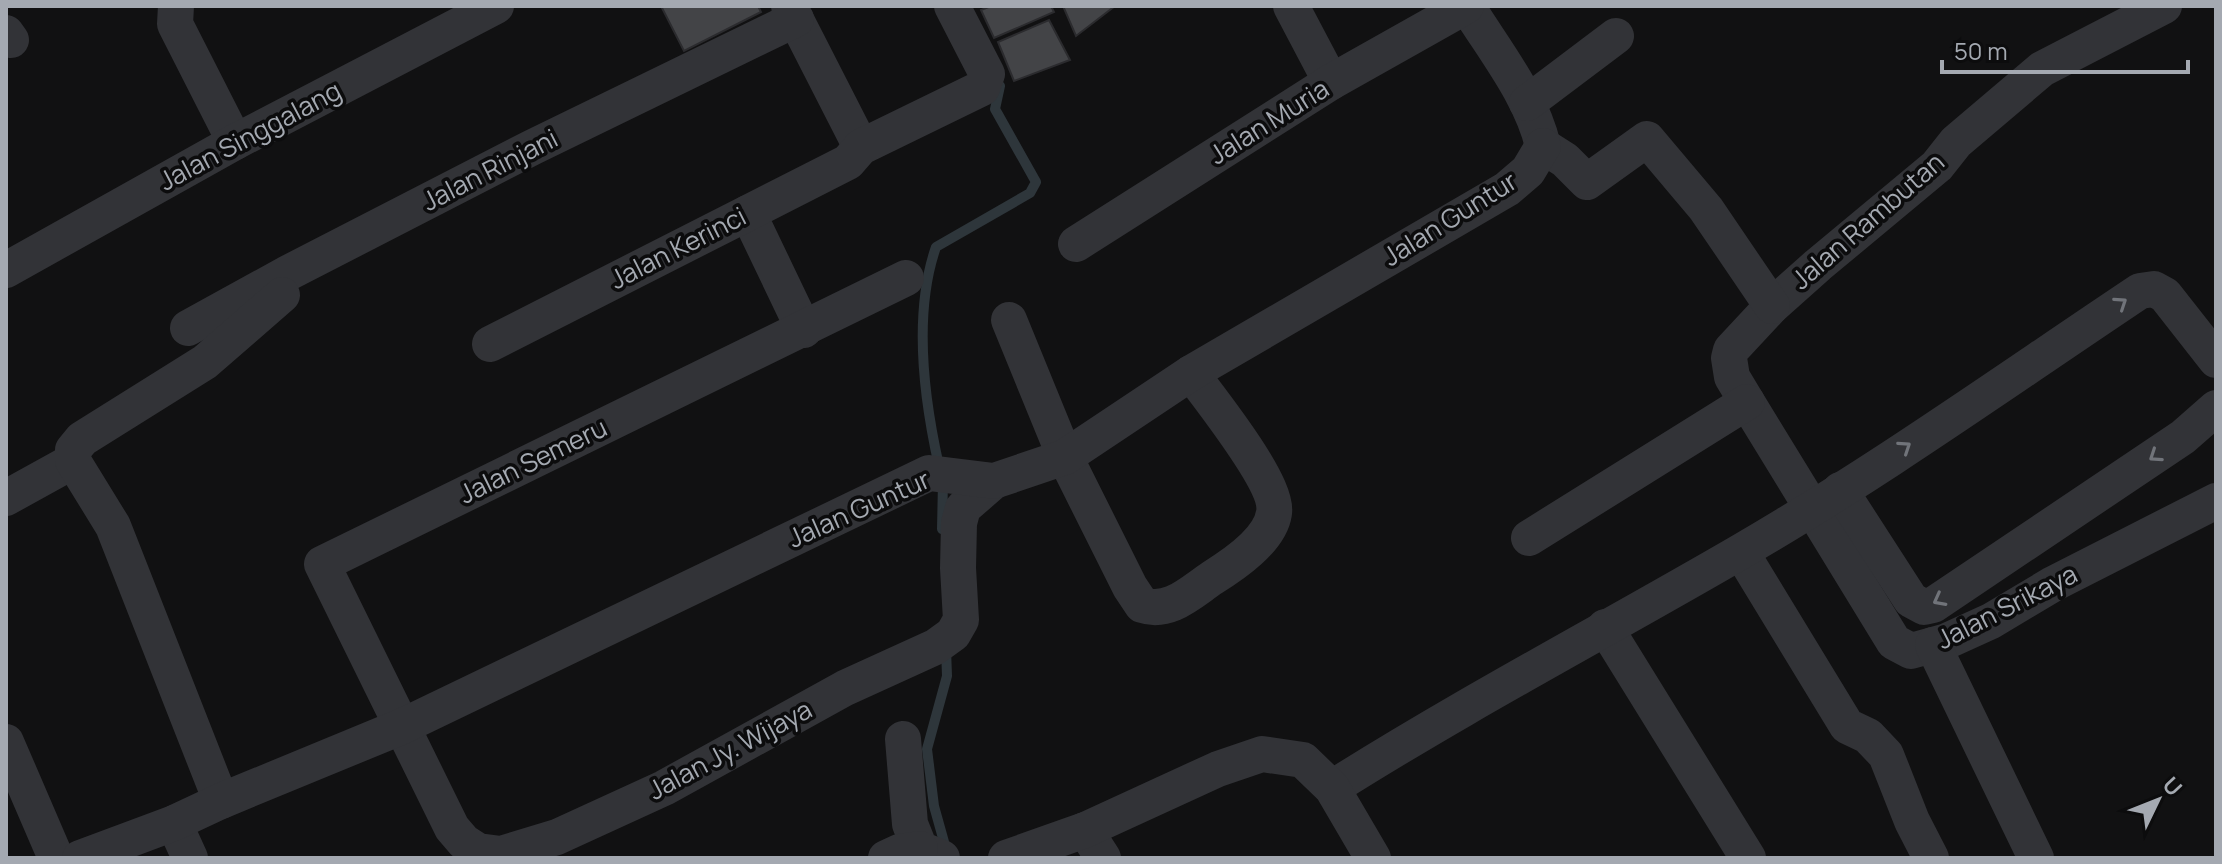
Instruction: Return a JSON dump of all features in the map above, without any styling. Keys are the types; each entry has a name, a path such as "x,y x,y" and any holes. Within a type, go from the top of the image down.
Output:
{"street":[{"path":"176,6 175,24 235,142"},
{"name":"Jalan Singgalang","path":"6,270 235,142 496,6"},
{"name":"Jalan Kerinci","path":"490,344 848,162 861,147 982,88 987,74 952,6"},
{"path":"1291,6 1331,82"},
{"path":"1466,6 1527,103 1543,146 1565,160 1587,182 1647,139 1706,209 1772,306"},
{"name":"Jalan Muria","path":"1076,244 1331,82 1466,6"},
{"name":"Jalan Rambutan","path":"1825,500 1747,402 1732,377 1731,350 1772,306 1937,166 1956,142 2042,69 2164,6"},
{"path":"792,12 861,147"},
{"name":"Jalan Rinjani","path":"188,328 792,12"},
{"path":"1527,103 1616,36"},
{"name":"Jalan Guntur","path":"80,858 174,823 403,726 942,473 994,481 1065,457 1191,373 1507,189 1528,171 1543,146"},
{"path":"748,213 804,330"},
{"path":"221,801 113,526 73,461 73,450 82,439 205,362 295,284 288,273"},
{"name":"Jalan Semeru","path":"403,726 322,564 906,278"},
{"path":"1332,788 1605,627 1741,552 1825,500 2140,291 2154,289 2165,295 2216,360"},
{"path":"1009,320 1065,457 1142,605 1153,609 1172,605 1246,556 1274,514 1273,495 1260,471 1191,373"},
{"path":"1529,538 1747,402"},
{"path":"1825,500 1911,600 1924,607 1933,605 2183,437 2216,408"},
{"path":"6,498 73,461"},
{"name":"Jalan Jy. Wijaya","path":"403,726 452,828 464,842 478,851 501,854 557,837 664,788 845,688 944,641 961,620 959,523 963,508 994,481"},
{"name":"Jalan Srikaya","path":"1825,500 1894,642 1911,651 1991,621 2053,584 2216,501"},
{"path":"1741,552 1847,726 1868,736 1886,755 1912,821 1931,858"},
{"path":"1605,627 1748,858"},
{"path":"1933,645 2036,858"},
{"path":"903,739 910,824 931,854"},
{"path":"6,742 56,858"},
{"path":"1006,858 1094,844 1218,769 1262,754 1303,760 1332,788 1373,858"},
{"path":"174,823 190,858"},
{"path":"886,858 899,852 931,854"}],"building":[{"path":"661,6 758,6 761,12 684,51"},
{"path":"991,6 1051,6 1054,12 994,38 981,10"},
{"path":"1063,6 1115,6 1076,36"},
{"path":"1049,20 1070,60 1014,81 998,42"}],"waterway":[{"path":"939,466 923,356 925,300 936,247 1030,193 1036,182 995,109 1000,86"},
{"path":"942,529 943,482"},
{"path":"946,649 947,676 927,749 934,806 946,849"}]}
